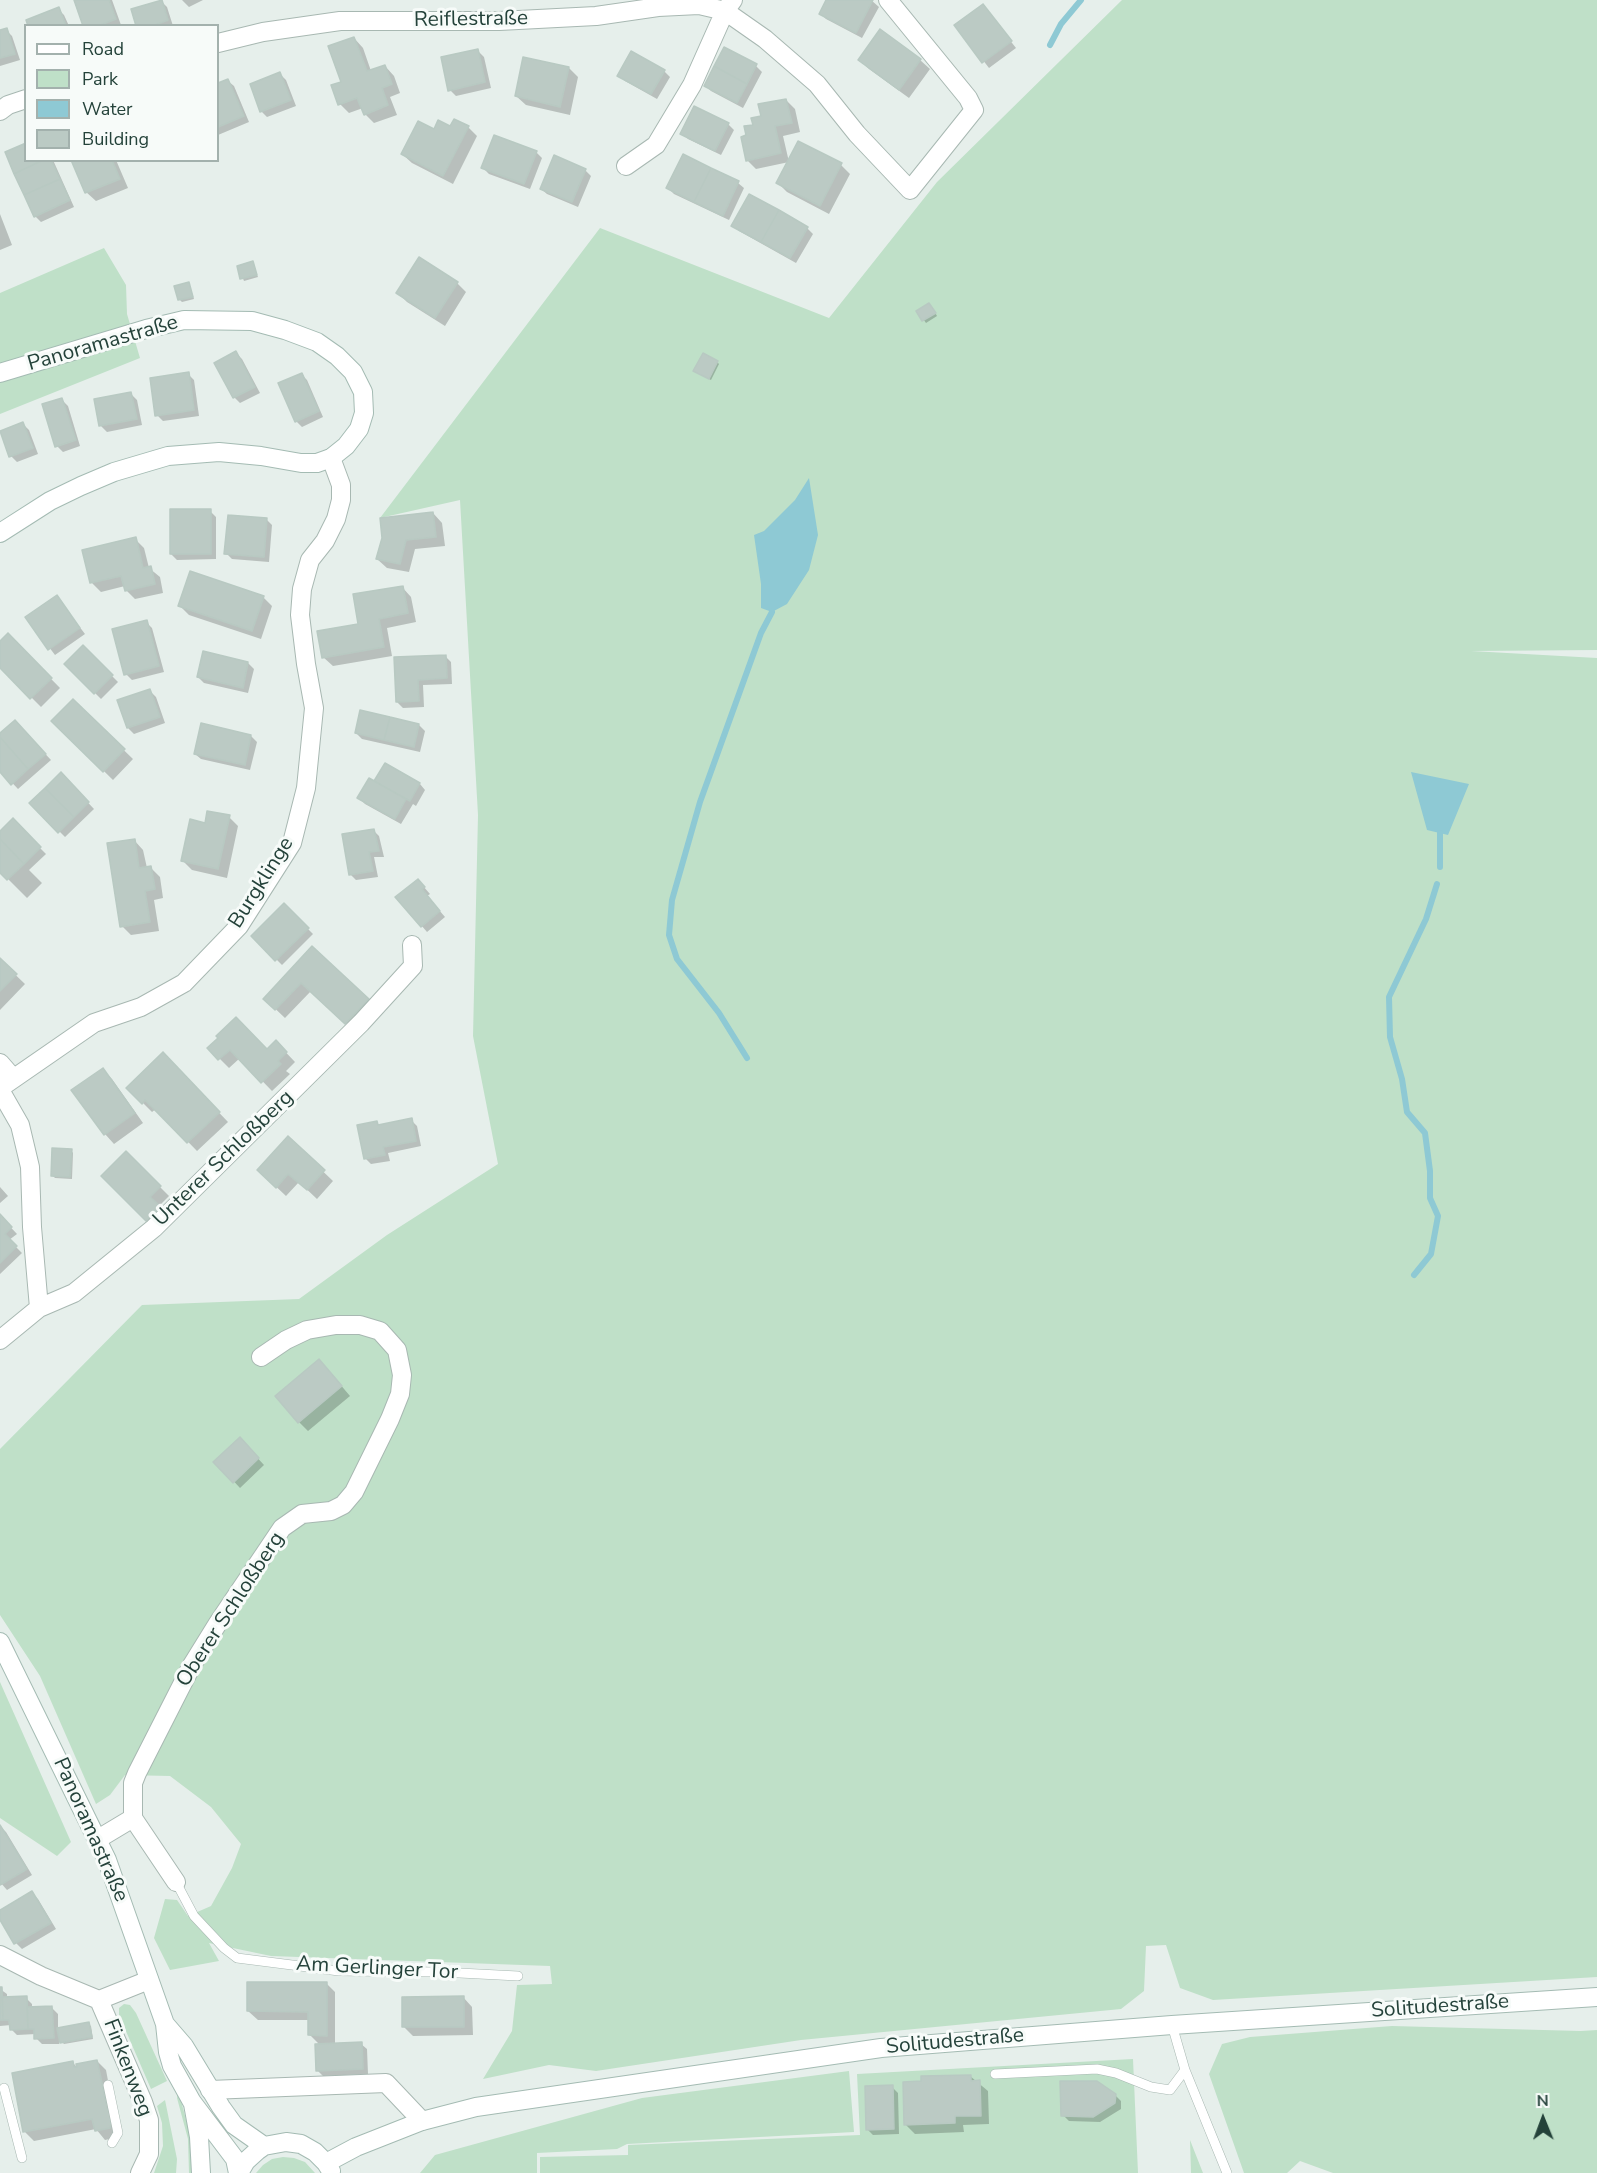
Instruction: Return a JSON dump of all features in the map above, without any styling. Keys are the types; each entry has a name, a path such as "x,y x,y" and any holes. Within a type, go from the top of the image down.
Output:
{"street":[{"name":"Reiflestraße","path":"219,43 262,32 340,21 499,21 596,16 658,7 729,5 817,84 857,134 910,190 947,147 974,110 968,98 888,0"},
{"path":"626,166 656,145 692,85 729,5"},
{"path":"0,111 8,105 24,100"},
{"name":"Panoramastraße","path":"0,373 146,328 184,320 252,321 316,342 337,356 353,372 363,392 364,413 359,429 346,446 331,458"},
{"path":"0,533 50,501 81,486 114,472 168,456 219,452 301,463 317,463 331,458"},
{"name":"Burgklinge","path":"4,1085 94,1023 141,1007 184,983 239,926 292,843 306,788 314,708 306,664 302,624 302,590 310,560 325,541 336,519 341,500 341,485 331,458"},
{"name":"Unterer Schloßberg","path":"0,1340 39,1308 74,1293 154,1228 361,1023 413,966 412,945"},
{"path":"0,1063 4,1085 20,1125 30,1167 32,1238 39,1308"},
{"name":"Oberer Schloßberg","path":"133,1818 134,1783 137,1773 192,1665 218,1623 282,1528 302,1514 331,1511 343,1505 354,1492 400,1394 402,1375 397,1350 380,1332 360,1325 336,1325 307,1330 286,1340 261,1357"},
{"name":"Panoramastraße","path":"0,1642 98,1839 165,2024 172,2066 192,2102 235,2159 239,2173"},
{"path":"98,1839 133,1818"},
{"name":"Am Gerlinger Tor","path":"133,1818 176,1882"},
{"path":"0,1955 41,1976 99,2000 148,1980"},
{"name":"Solitudestraße","path":"329,2168 356,2148 422,2121 477,2107 881,2048 1172,2025 1597,1997"},
{"name":"Finkenweg","path":"99,2000 149,2120 149,2154 141,2173"},
{"name":"Panoramastraße","path":"165,2024 184,2046 234,2125 264,2146"},
{"path":"210,2090 386,2083 422,2121"},
{"path":"192,2102 199,2137 201,2173"},
{"path":"239,2173 246,2161 264,2146 286,2142 301,2144 315,2152 329,2168"}],"lane":[{"name":"Am Gerlinger Tor","path":"176,1882 194,1916 224,1948 237,1958 339,1971 440,1972 518,1976"},
{"path":"1172,2025 1185,2070 1227,2173"},
{"path":"995,2074 1097,2069 1116,2073 1151,2087 1170,2090 1185,2070"},
{"path":"108,2085 118,2133 111,2143"},
{"path":"4,2088 22,2158"}],"green space":[{"path":"1122,0 1597,0 1597,650 1471,651 1597,658 1597,1977 1213,2000 1180,1988 1166,1945 1146,1946 1144,1991 1121,2009 801,2040 596,2071 549,2065 483,2079 512,2031 517,1985 552,1984 550,1966 271,1956 209,1943 219,1961 170,1970 154,1938 165,1899 177,1900 188,1916 211,1906 232,1868 241,1844 211,1807 170,1776 125,1775 110,1795 96,1804 40,1676 0,1615 0,1449 142,1305 299,1299 387,1235 498,1164 473,1036 478,815 460,500 380,518 600,228 829,318 937,182"},
{"path":"104,248 126,285 127,314 140,358 0,414 0,293"},
{"path":"0,1682 71,1842 57,1856 0,1818"},
{"path":"124,2004 130,2005 136,2013 167,2081 151,2089 119,2015 119,2008"},
{"path":"1392,2026 1597,2030 1597,2173 1333,2173 1300,2161 1287,2173 1244,2173 1209,2074 1222,2044 1250,2037"},
{"path":"1133,2059 1138,2173 540,2173 540,2157 628,2155 628,2145 860,2135 857,2074"},
{"path":"849,2071 854,2132 627,2144 617,2149 537,2153 537,2173 420,2173 435,2155 642,2098"},
{"path":"178,2089 191,2139 193,2173 189,2173 188,2139 177,2098"},
{"path":"165,2100 177,2159 176,2173 154,2173 163,2146 162,2123 157,2106"},
{"path":"1190,2140 1203,2173 1191,2173"},
{"path":"283,2157 305,2162 315,2173 256,2173 272,2159"}],"water":[{"path":"809,478 818,535 809,570 787,604 772,612 761,608 761,584 754,535 764,531 795,500"},
{"path":"1411,772 1469,784 1448,835 1427,830"}],"building":[{"path":"74,0 109,0 116,19 103,24 82,24"},
{"path":"162,0 168,20 157,24 135,24 131,9"},
{"path":"826,0 873,0 856,33 819,14"},
{"path":"983,4 1012,41 982,63 954,25"},
{"path":"59,7 65,24 27,24 26,20"},
{"path":"7,28 15,54 0,58 0,30"},
{"path":"880,29 921,59 899,90 858,60"},
{"path":"354,37 367,71 385,65 392,84 382,88 388,105 364,115 357,98 338,105 331,85 341,82 328,46"},
{"path":"724,47 757,64 747,84 714,66"},
{"path":"478,49 485,82 448,91 441,57"},
{"path":"631,51 665,70 651,94 617,76"},
{"path":"523,57 569,67 560,107 515,96"},
{"path":"714,66 747,84 737,103 704,86"},
{"path":"280,72 291,100 260,112 250,84"},
{"path":"228,79 244,116 219,127 219,83"},
{"path":"786,99 792,123 775,126 781,153 746,161 741,137 746,135 744,126 753,125 751,118 761,116 758,104"},
{"path":"694,106 729,123 715,151 680,134"},
{"path":"454,119 469,126 443,176 401,154 418,121 434,129 438,120 450,126"},
{"path":"494,135 537,151 524,184 481,168"},
{"path":"798,141 842,163 820,206 776,183"},
{"path":"24,144 24,162 39,162 14,174 5,152"},
{"path":"683,154 711,168 694,202 666,188"},
{"path":"554,155 586,169 572,202 540,189"},
{"path":"39,162 52,162 60,179 24,195 14,174"},
{"path":"72,162 113,162 120,179 85,193"},
{"path":"711,168 739,181 723,216 694,202"},
{"path":"60,179 70,200 34,217 24,195"},
{"path":"749,194 779,210 761,242 731,226"},
{"path":"779,210 808,227 790,258 761,242"},
{"path":"419,257 458,282 435,318 396,293"},
{"path":"253,261 257,275 240,279 237,266"},
{"path":"189,282 193,297 178,300 174,286"},
{"path":"929,303 936,313 922,321 916,311"},
{"path":"236,351 255,387 233,398 214,363"},
{"path":"703,353 718,361 709,379 693,371"},
{"path":"189,372 194,410 155,416 150,378"},
{"path":"302,373 319,411 295,422 278,383"},
{"path":"131,392 137,419 99,426 94,399"},
{"path":"62,398 76,440 55,447 42,404"},
{"path":"23,422 33,448 9,457 0,431"},
{"path":"170,509 211,509 211,554 170,554"},
{"path":"433,512 436,537 406,540 400,564 376,559 382,538 380,518"},
{"path":"228,515 267,518 264,557 224,554"},
{"path":"136,537 143,568 151,566 155,584 125,591 121,576 90,583 82,550"},
{"path":"190,571 264,596 252,631 178,606"},
{"path":"403,586 408,613 379,619 384,647 322,658 317,631 358,624 353,594"},
{"path":"57,595 80,628 48,650 25,617"},
{"path":"147,620 159,666 124,675 112,629"},
{"path":"8,633 52,678 30,699 0,668 0,641"},
{"path":"83,645 113,675 94,694 64,664"},
{"path":"203,651 248,662 243,688 197,677"},
{"path":"446,655 447,678 418,680 419,701 396,702 394,657"},
{"path":"150,689 160,717 127,728 117,700"},
{"path":"73,699 125,749 103,772 51,721"},
{"path":"360,710 390,717 384,740 355,733"},
{"path":"390,717 419,724 414,747 384,740"},
{"path":"15,720 46,754 28,769 0,737 0,733"},
{"path":"201,723 251,735 245,765 194,754"},
{"path":"0,737 28,769 11,785 0,772"},
{"path":"385,763 420,783 410,801 374,781"},
{"path":"61,772 89,802 74,817 45,788"},
{"path":"369,778 406,799 395,819 357,798"},
{"path":"45,788 74,817 58,833 29,803"},
{"path":"207,811 230,815 218,869 181,861 190,819 205,823"},
{"path":"13,818 41,847 24,864 0,839 0,831"},
{"path":"374,829 379,851 369,852 373,871 349,875 342,834"},
{"path":"0,839 24,864 7,880 0,873"},
{"path":"135,839 139,868 151,866 155,889 145,891 150,922 120,927 107,843"},
{"path":"418,879 425,887 422,889 440,911 421,927 395,897"},
{"path":"284,903 309,928 275,961 251,936"},
{"path":"312,946 369,999 345,1024 301,983 275,1010 263,999"},
{"path":"0,958 17,974 0,991"},
{"path":"236,1017 267,1049 276,1040 287,1052 278,1061 281,1064 261,1083 230,1050 218,1060 207,1048"},
{"path":"163,1052 220,1112 187,1143 145,1100 142,1104 126,1088"},
{"path":"103,1068 135,1113 104,1135 71,1090"},
{"path":"412,1118 416,1141 383,1147 385,1155 364,1159 357,1125 377,1121 378,1125"},
{"path":"288,1136 325,1170 307,1190 288,1174 276,1188 257,1170"},
{"path":"52,1148 72,1149 70,1177 51,1176"},
{"path":"126,1151 161,1186 150,1197 161,1207 146,1221 101,1176"},
{"path":"0,1214 12,1227 5,1234 17,1246 0,1263"},
{"path":"319,1359 342,1386 298,1423 275,1396"},
{"path":"240,1437 259,1458 233,1483 213,1462"},
{"path":"0,1825 27,1869 0,1885"},
{"path":"32,1891 51,1923 14,1944 0,1920 0,1910"},
{"path":"247,1982 327,1982 327,2036 308,2035 308,2012 247,2011"},
{"path":"0,1987 2,1987 3,2020 0,2020"},
{"path":"27,1996 28,2029 10,2030 9,2020 3,2020 2,1997"},
{"path":"464,1996 464,2027 402,2027 402,1997"},
{"path":"52,2006 54,2038 34,2039 34,2029 28,2029 27,2007"},
{"path":"89,2022 92,2037 60,2043 57,2028"},
{"path":"362,2042 363,2069 316,2071 315,2044"},
{"path":"97,2060 107,2107 113,2117 110,2128 95,2131 92,2119 23,2132 12,2073 73,2061 74,2067 77,2067 76,2064"},
{"path":"971,2075 971,2081 980,2080 981,2116 955,2116 955,2123 904,2125 903,2082 921,2081 921,2076"},
{"path":"1060,2081 1097,2081 1116,2094 1115,2103 1093,2117 1061,2116"},
{"path":"893,2085 894,2129 866,2130 865,2086"}],"waterway":[{"path":"1050,45 1061,24 1081,0"},
{"path":"747,1058 719,1013 677,959 669,935 672,900 700,802 761,633 772,612"},
{"path":"1440,833 1440,867"},
{"path":"1414,1275 1431,1254 1438,1216 1430,1198 1430,1171 1425,1133 1407,1112 1402,1079 1390,1037 1389,997 1426,919 1437,884"}]}
